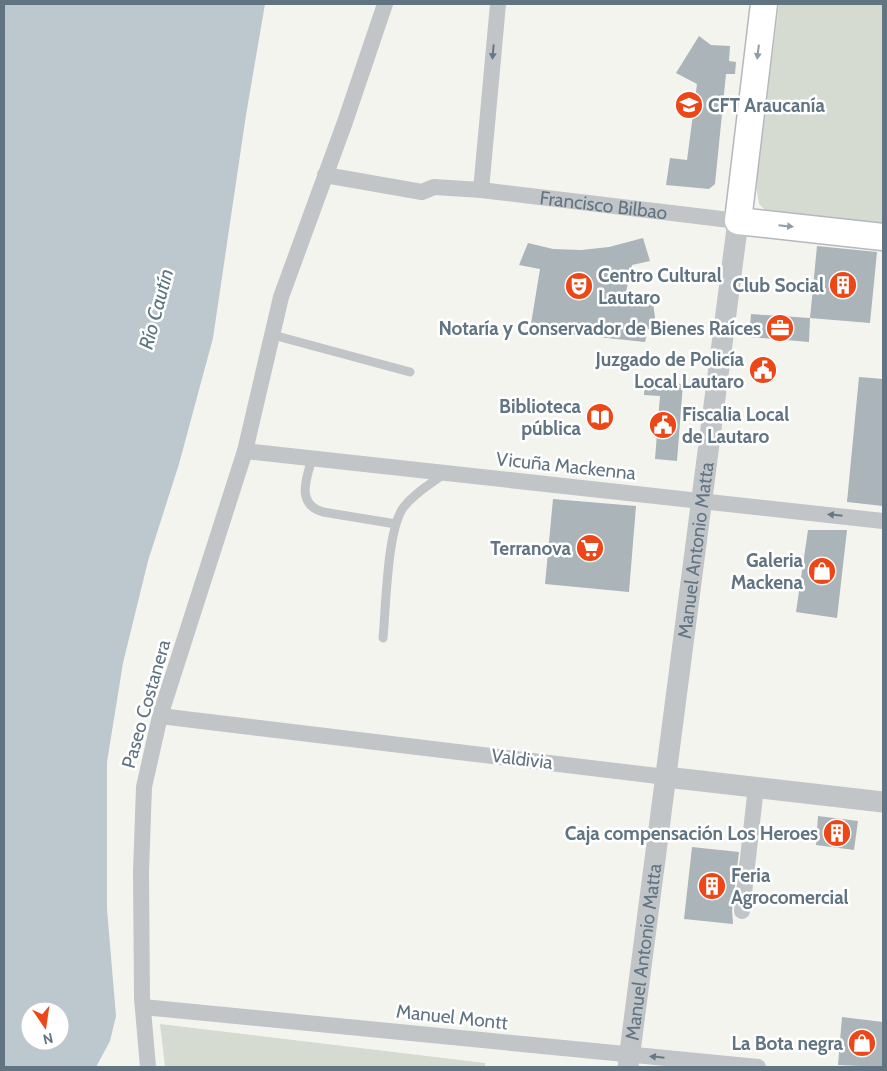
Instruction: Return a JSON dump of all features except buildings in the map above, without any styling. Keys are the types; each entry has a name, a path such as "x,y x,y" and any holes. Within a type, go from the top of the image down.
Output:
{"main road":[{"name":"Manuel Antonio Matta","path":"738,221 764,4"},
{"name":"Francisco Bilbao","path":"738,221 883,237"}],"street":[{"name":"Paseo Costanera","path":"148,1067 143,1007 141,872 144,787 160,716 245,451 281,297 385,4"},
{"path":"481,190 498,4"},
{"name":"Francisco Bilbao","path":"325,175 422,192 434,187 481,190 738,221"},
{"name":"Manuel Antonio Matta","path":"629,1061 738,221"},
{"name":"Vicuña Mackenna","path":"245,451 883,520"},
{"name":"Valdivia","path":"160,716 883,802"},
{"path":"742,911 756,787"},
{"name":"Manuel Montt","path":"143,1007 629,1061 758,1067"}],"lane":[{"path":"272,335 410,372"},
{"path":"312,459 303,488 306,499 313,508 323,512 396,524"},
{"path":"383,638 392,542 399,515 411,499 445,473"}],"shaded area":[{"path":"779,4 883,4 883,228 768,213 759,204 756,185"},
{"path":"160,1024 485,1063 485,1067 165,1067"}],"water":[{"name":"Río Cautín","path":"4,4 265,4 246,115 213,338 179,464 148,561 123,663 107,762 107,909 116,1016 110,1041 96,1067 4,1067"}],"place":[{"name":"CFT Araucanía","path":"689,105"},
{"name":"Club Social","path":"843,285"},
{"name":"Centro Cultural Lautaro","path":"579,286"},
{"name":"Notaría y Conservador de Bienes Raíces","path":"780,328"},
{"name":"Juzgado de Policía Local Lautaro","path":"763,370"},
{"name":"Biblioteca pública","path":"600,417"},
{"name":"Fiscalia Local de Lautaro","path":"663,425"},
{"name":"Terranova","path":"590,548"},
{"name":"Galeria Mackena","path":"822,571"},
{"name":"Caja compensación Los Heroes","path":"837,833"},
{"name":"Feria Agrocomercial","path":"712,886"},
{"name":"La Bota negra","path":"862,1043"}]}
